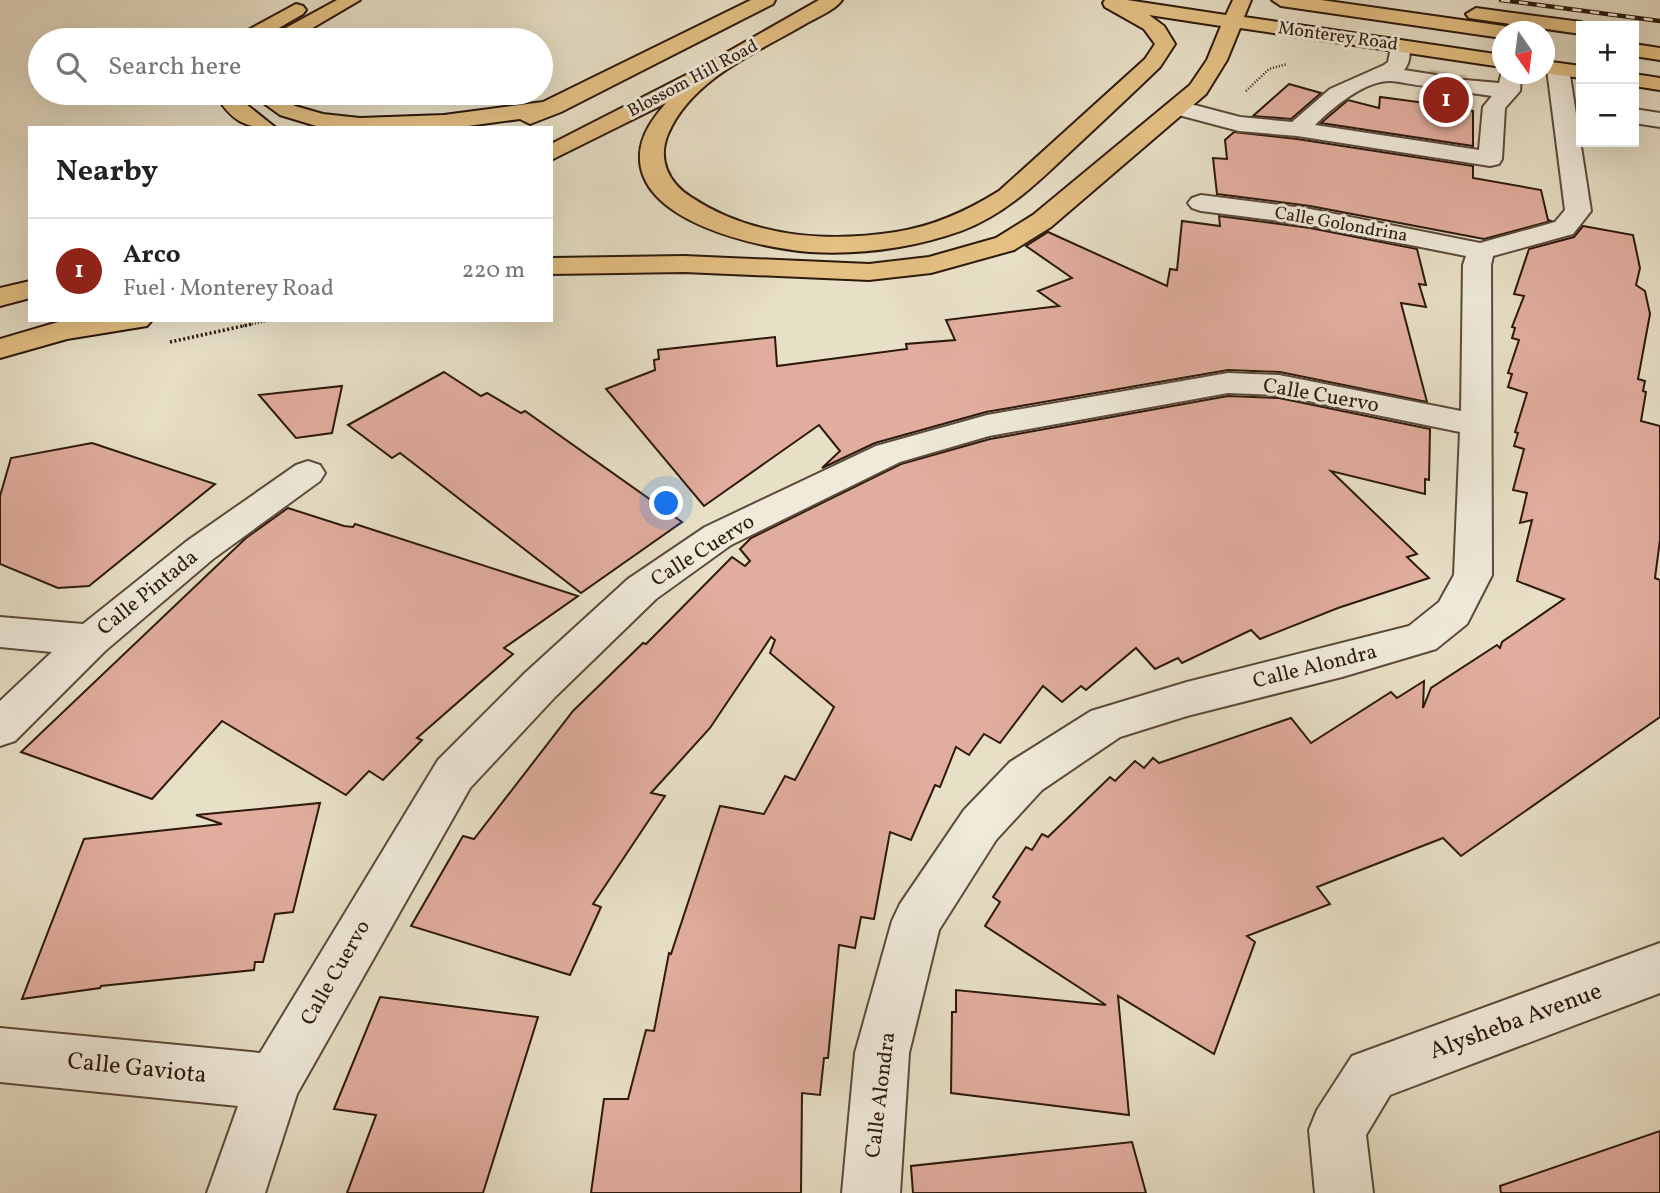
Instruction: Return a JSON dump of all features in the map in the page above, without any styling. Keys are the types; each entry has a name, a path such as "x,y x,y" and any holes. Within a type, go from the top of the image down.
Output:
{"main road":[{"path":"262,28 316,0"},
{"path":"300,28 351,0"},
{"name":"Blossom Hill Road","path":"510,126 766,0"},
{"name":"Blossom Hill Road","path":"553,152 702,76 833,0"},
{"path":"553,266 684,264 869,272 931,265 1005,244 1033,227 1179,108 1209,75 1242,0"},
{"name":"Monterey Road","path":"1281,0 1492,30"},
{"path":"1371,0 1576,27"},
{"path":"702,76 659,129 653,144 651,161 657,178 670,194 688,208 712,220 745,232 777,239 828,243 892,240 959,225 985,212 1008,196 1153,63 1165,44 1163,36 1150,24 1101,2"},
{"name":"Monterey Road","path":"1101,2 1492,59"},
{"path":"1639,36 1660,39"},
{"path":"1639,51 1660,54"},
{"path":"1639,81 1660,84"},
{"path":"233,105 262,126"},
{"path":"278,105 302,116 371,125 448,121 553,107"},
{"path":"0,297 28,290"},
{"path":"0,349 92,322"},
{"path":"60,332 124,322"}],"street":[{"path":"1297,129 1329,99 1345,89 1388,74 1398,64 1399,46"},
{"path":"1481,251 1564,228 1578,211 1562,58"},
{"path":"1388,74 1428,80"},
{"path":"1465,86 1492,84"},
{"path":"1179,108 1239,124 1297,129 1490,159 1494,107 1509,84"},
{"path":"1639,117 1660,120"},
{"name":"Calle Golondrina","path":"1201,204 1310,217 1481,251"},
{"name":"Calle Alondra","path":"871,1193 882,1053 916,921 980,825 1026,776 1106,724 1187,699 1342,661 1422,638 1453,614 1473,575 1477,265 1481,251"},
{"name":"Calle Cuervo","path":"236,1193 274,1082 374,906 454,774 540,685 642,589 718,536 888,454 987,426 1228,383 1279,385 1477,425"},
{"name":"Calle Pintada","path":"0,728 91,640 200,550 308,473"},
{"path":"0,632 91,640"},
{"name":"Alysheba Avenue","path":"1344,1193 1337,1130 1371,1075 1660,968"},
{"name":"Calle Gaviota","path":"0,1055 274,1082"}],"building":[{"path":"1440,76 1457,78 1452,87 1457,94 1465,95 1465,109 1473,111 1473,146 1321,123 1348,100 1379,108 1380,97 1425,103 1427,88 1438,86"},
{"path":"1289,84 1321,93 1291,119 1253,116"},
{"path":"1234,132 1473,166 1473,178 1541,190 1548,220 1551,221 1484,239 1310,206 1217,194 1213,158 1227,159 1225,140"},
{"path":"1219,216 1310,228 1417,249 1426,285 1419,284 1426,307 1401,303 1427,402 1280,372 1228,370 986,412 875,443 822,468 840,451 819,425 704,506 606,389 655,370 654,360 659,359 658,350 775,337 777,366 907,349 906,344 955,340 946,320 1059,306 1038,291 1072,278 1026,246 1048,232 1167,286 1170,269 1177,270 1182,221 1220,226"},
{"path":"1583,226 1633,235 1640,268 1636,285 1645,291 1650,314 1638,379 1645,381 1643,391 1646,392 1641,421 1660,426 1660,540 1655,578 1660,580 1660,717 1461,856 1443,838 1317,887 1330,904 1247,936 1255,942 1214,1054 1118,996 1129,1115 951,1093 952,1012 956,1012 956,990 1106,1005 985,926 1000,902 993,897 1026,847 1032,850 1042,834 1048,837 1110,777 1115,781 1135,761 1144,768 1153,758 1159,763 1291,718 1311,743 1391,692 1397,698 1424,681 1423,708 1431,688 1497,645 1500,648 1502,642 1564,599 1517,581 1532,520 1520,523 1527,493 1513,490 1524,449 1514,446 1518,433 1515,432 1527,393 1508,387 1512,374 1508,373 1519,340 1512,338 1515,328 1512,327 1524,296 1514,294 1529,249 1574,237"},
{"path":"444,372 481,396 487,393 521,413 525,411 682,522 581,593 400,453 392,458 348,425"},
{"path":"342,386 332,433 296,438 259,395"},
{"path":"1228,396 1279,398 1430,429 1429,480 1425,479 1425,494 1331,471 1417,554 1407,557 1429,578 1338,608 1260,639 1251,630 1182,663 1178,658 1155,669 1136,648 1086,690 1081,686 1062,702 1043,686 1000,743 984,734 969,755 956,747 940,787 935,785 911,840 890,832 874,919 861,917 855,948 839,945 828,1058 824,1058 820,1095 802,1093 801,1193 591,1193 604,1099 628,1099 646,1030 654,1031 669,953 671,954 720,806 764,814 785,776 795,780 834,707 770,653 775,640 771,637 710,728 651,793 665,796 593,904 601,907 570,975 411,926 463,836 474,839 573,711 643,643 646,644 732,557 745,566 750,561 740,549 751,538 901,464 990,439"},
{"path":"92,443 215,484 89,586 58,588 0,564 0,496 11,458"},
{"path":"288,508 344,526 353,527 355,524 578,596 504,648 513,654 417,738 422,740 383,780 369,771 346,795 222,721 152,799 21,752 246,538"},
{"path":"320,803 293,912 275,914 263,962 255,962 254,970 101,986 22,999 84,839 222,824 196,815"},
{"path":"380,997 538,1017 483,1193 347,1193 376,1115 334,1109"},
{"path":"1660,1131 1660,1193 1501,1193 1500,1186"},
{"path":"1132,1142 1146,1193 913,1193 911,1166"}],"tunnel":[{"path":"1428,80 1465,86"}],"railway":[{"path":"1501,0 1660,21"}],"place":[{"name":"Arco","path":"1446,100"}]}
